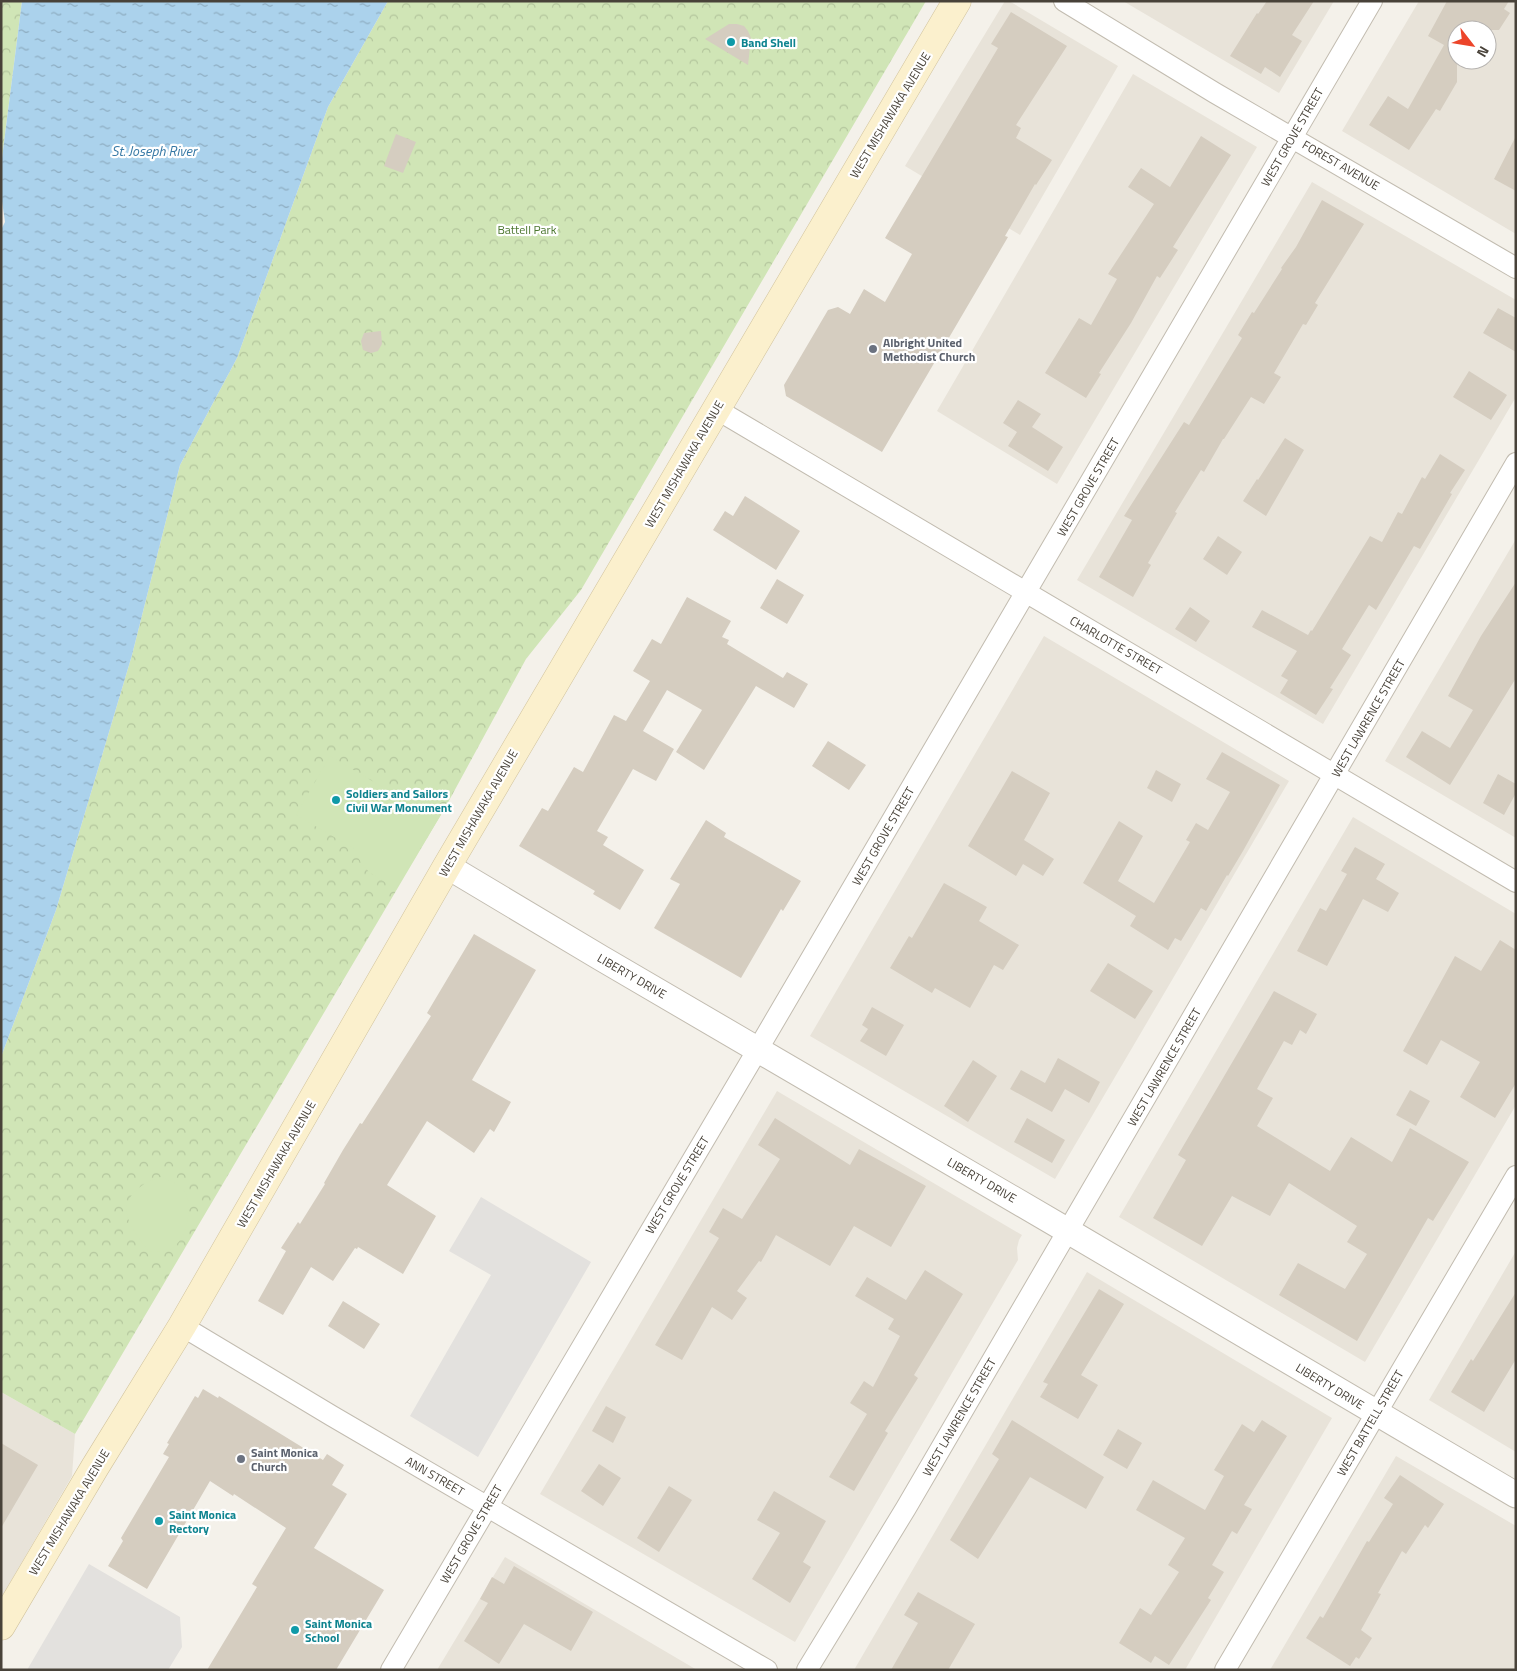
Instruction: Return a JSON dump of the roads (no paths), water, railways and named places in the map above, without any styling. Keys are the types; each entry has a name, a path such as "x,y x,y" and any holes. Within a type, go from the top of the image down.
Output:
{"main road":[{"name":"WEST MISHAWAKA AVENUE","path":"1,1626 182,1326 447,866 957,1"}],"street":[{"name":"FOREST AVENUE","path":"1064,1 1215,93 1292,136 1516,268"},
{"name":"WEST GROVE STREET","path":"392,1670 1372,1"},
{"name":"CHARLOTTE STREET","path":"716,409 1516,882"},
{"name":"WEST LAWRENCE STREET","path":"808,1670 906,1508 1516,463"},
{"name":"LIBERTY DRIVE","path":"447,866 1516,1495"},
{"name":"WEST BATTELL STREET","path":"1225,1670 1516,1176"},
{"name":"ANN STREET","path":"182,1326 332,1416 767,1670"}],"water":[{"name":"St. Joseph River","path":"22,1 388,1 328,107 237,358 180,465 132,655 56,910 1,1057 1,230 5,222 1,194 1,166"}],"place":[{"name":"Band Shell","path":"731,42"},
{"name":"Albright United Methodist Church","path":"873,349"},
{"name":"Soldiers and Sailors Civil War Monument","path":"336,800"},
{"name":"Saint Monica Church","path":"241,1459"},
{"name":"Saint Monica Rectory","path":"159,1521"},
{"name":"Saint Monica School","path":"295,1630"}],"park label":[{"name":"Battell Park","path":"527,229"}]}
